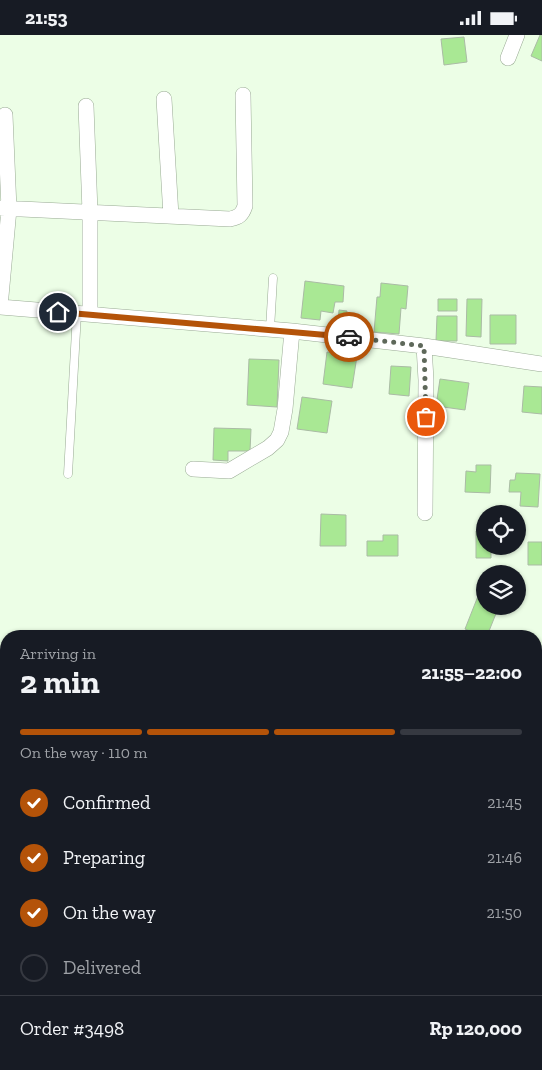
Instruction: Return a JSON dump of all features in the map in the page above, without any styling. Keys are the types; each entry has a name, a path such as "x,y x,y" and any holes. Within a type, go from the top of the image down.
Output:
{"street":[{"path":"508,58 517,35"},
{"path":"4,209 230,219 238,217 243,213 245,206 243,95"},
{"path":"164,99 171,216"},
{"path":"84,314 90,213 86,106"},
{"path":"5,115 0,307 292,331 424,346 542,364"},
{"path":"193,469 229,471 268,448 277,440 281,432 285,409 292,331"},
{"path":"424,346 426,379 425,513"}],"lane":[{"path":"270,329 273,277"},
{"path":"68,474 84,314"}],"building":[{"path":"540,35 542,35 542,61 531,56"},
{"path":"464,37 467,62 444,65 441,39"},
{"path":"305,281 344,286 343,302 335,302 333,313 321,311 320,320 301,318"},
{"path":"381,283 408,286 406,309 401,308 399,334 374,332 377,297 380,297"},
{"path":"438,299 457,299 457,311 438,311"},
{"path":"467,299 482,299 481,337 466,336"},
{"path":"339,310 347,311 346,324 338,323"},
{"path":"490,315 516,315 516,344 490,344"},
{"path":"437,316 457,316 457,341 436,341"},
{"path":"327,352 357,356 352,388 323,384"},
{"path":"249,359 279,360 277,407 247,405"},
{"path":"391,366 411,367 409,396 389,394"},
{"path":"440,379 469,383 465,410 436,406"},
{"path":"524,386 542,387 542,414 522,412"},
{"path":"302,397 332,401 327,433 297,429"},
{"path":"214,428 251,429 250,451 228,451 228,461 213,460"},
{"path":"476,465 491,465 490,493 465,492 466,471 476,472"},
{"path":"516,473 540,474 538,507 520,505 521,492 509,492 510,480 515,480"},
{"path":"321,514 346,515 346,546 320,546"},
{"path":"383,535 398,535 398,556 367,556 367,541 383,541"},
{"path":"528,542 542,542 542,565 528,565"},
{"path":"476,555 491,555 491,558 476,558"},
{"path":"476,601 476,615 495,615 489,630 465,629"}],"way so far":[{"path":"349,337 424,346 426,417"}],"route":[{"path":"58,312 349,337"}]}
